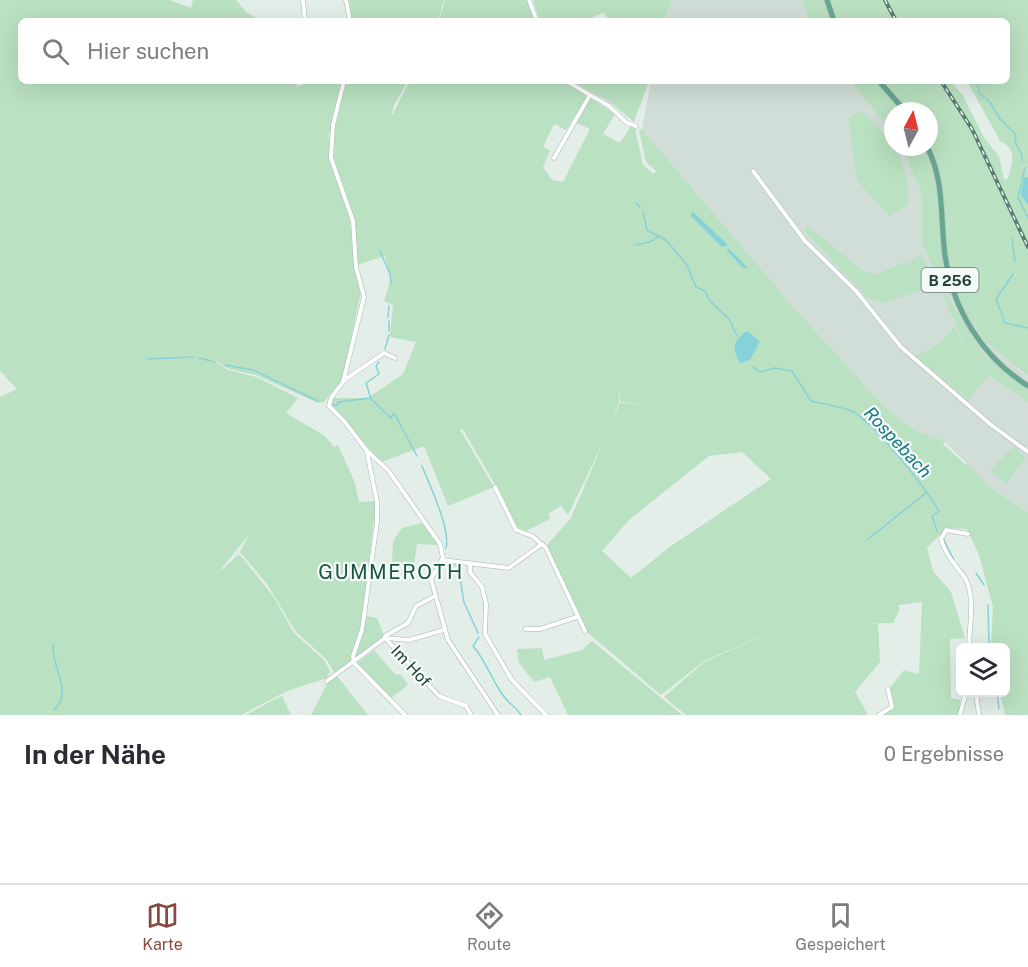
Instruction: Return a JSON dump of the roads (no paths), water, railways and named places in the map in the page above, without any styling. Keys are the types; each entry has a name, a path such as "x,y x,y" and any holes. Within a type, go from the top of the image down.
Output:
{"main road":[{"path":"827,0 833,18"},
{"path":"882,84 897,102"},
{"name":"B 256","path":"930,156 938,177 945,254 953,294 966,321 983,345 1000,364 1028,386"}],"street":[{"path":"303,0 305,18"},
{"path":"346,0 349,18"},
{"path":"529,0 536,18"},
{"path":"343,84 333,125 332,158 353,221 356,267 364,297 343,382"},
{"path":"571,84 636,126"},
{"path":"554,158 590,95"},
{"path":"753,171 805,241 869,305 905,351 990,424 1028,452"},
{"path":"395,358 392,354 384,353 343,382 331,398 329,406 367,452 388,470 443,549 442,560 431,579 444,630 451,645 498,715"},
{"path":"367,452 376,491 377,522 362,630 353,656 354,663 405,715"},
{"path":"495,487 516,530 532,536 542,544 585,631"},
{"path":"968,534 946,530 941,539 946,553 966,579 970,590 969,643"},
{"path":"442,560 509,568 542,544"},
{"path":"470,565 470,572 482,587 486,604 485,634 512,680 546,715"},
{"name":"Im Hof","path":"435,596 413,610 408,623 385,636 439,696 466,706 471,715"},
{"path":"525,629 540,629 577,617"},
{"path":"327,681 386,638 409,640 444,630"},
{"path":"879,715 892,706 888,689"},
{"path":"960,715 965,697"},
{"path":"977,697 979,715"}],"water":[{"path":"1028,177 1028,205 1021,195 1024,178"},
{"path":"692,211 727,244 726,246 722,247 691,216"},
{"path":"728,248 748,268 743,268 727,251"},
{"path":"747,331 760,341 750,360 740,363 735,353 735,345 736,341"}],"waterway":[{"path":"978,84 979,93 989,101 1000,119 1016,135 1015,142 1022,155 1022,161"},
{"path":"1025,168 1018,198 1028,218"},
{"name":"Rospebach","path":"636,203 640,207"},
{"name":"Rospebach","path":"643,212 647,230 666,240 687,265 696,287 705,291 710,301 729,319 737,336"},
{"path":"636,245 650,242 659,236"},
{"path":"1012,239 1015,262"},
{"path":"380,251 390,274 391,284"},
{"path":"1013,274 996,299 1005,323 1028,328"},
{"path":"388,317 389,306"},
{"path":"389,321 389,331"},
{"path":"385,349 389,335"},
{"path":"148,359 193,357"},
{"path":"199,358 215,362"},
{"path":"379,362 376,366 379,374 366,383 371,399 391,418 394,413 417,456"},
{"path":"225,365 253,370 318,401"},
{"name":"Rospebach","path":"753,367 760,372 774,368 792,371 811,401 851,411 872,427 923,487 939,511 932,516 937,531"},
{"path":"332,404 336,406 339,402 370,398"},
{"path":"422,466 442,518 447,540 446,548"},
{"path":"868,539 926,493"},
{"name":"Rospebach","path":"943,538 954,560"},
{"path":"455,565 458,566 464,602 478,633"},
{"name":"Rospebach","path":"976,573 984,585"},
{"name":"Rospebach","path":"988,605 989,643"},
{"path":"479,637 473,646 506,700 521,715"},
{"path":"53,644 53,653 62,687 60,703 54,710"},
{"name":"Rospebach","path":"998,697 999,709"}],"railway":[{"path":"885,0 894,18"},
{"path":"943,84 972,129 1028,247"}],"district":[{"name":"GUMMEROTH","path":"391,572"}]}
